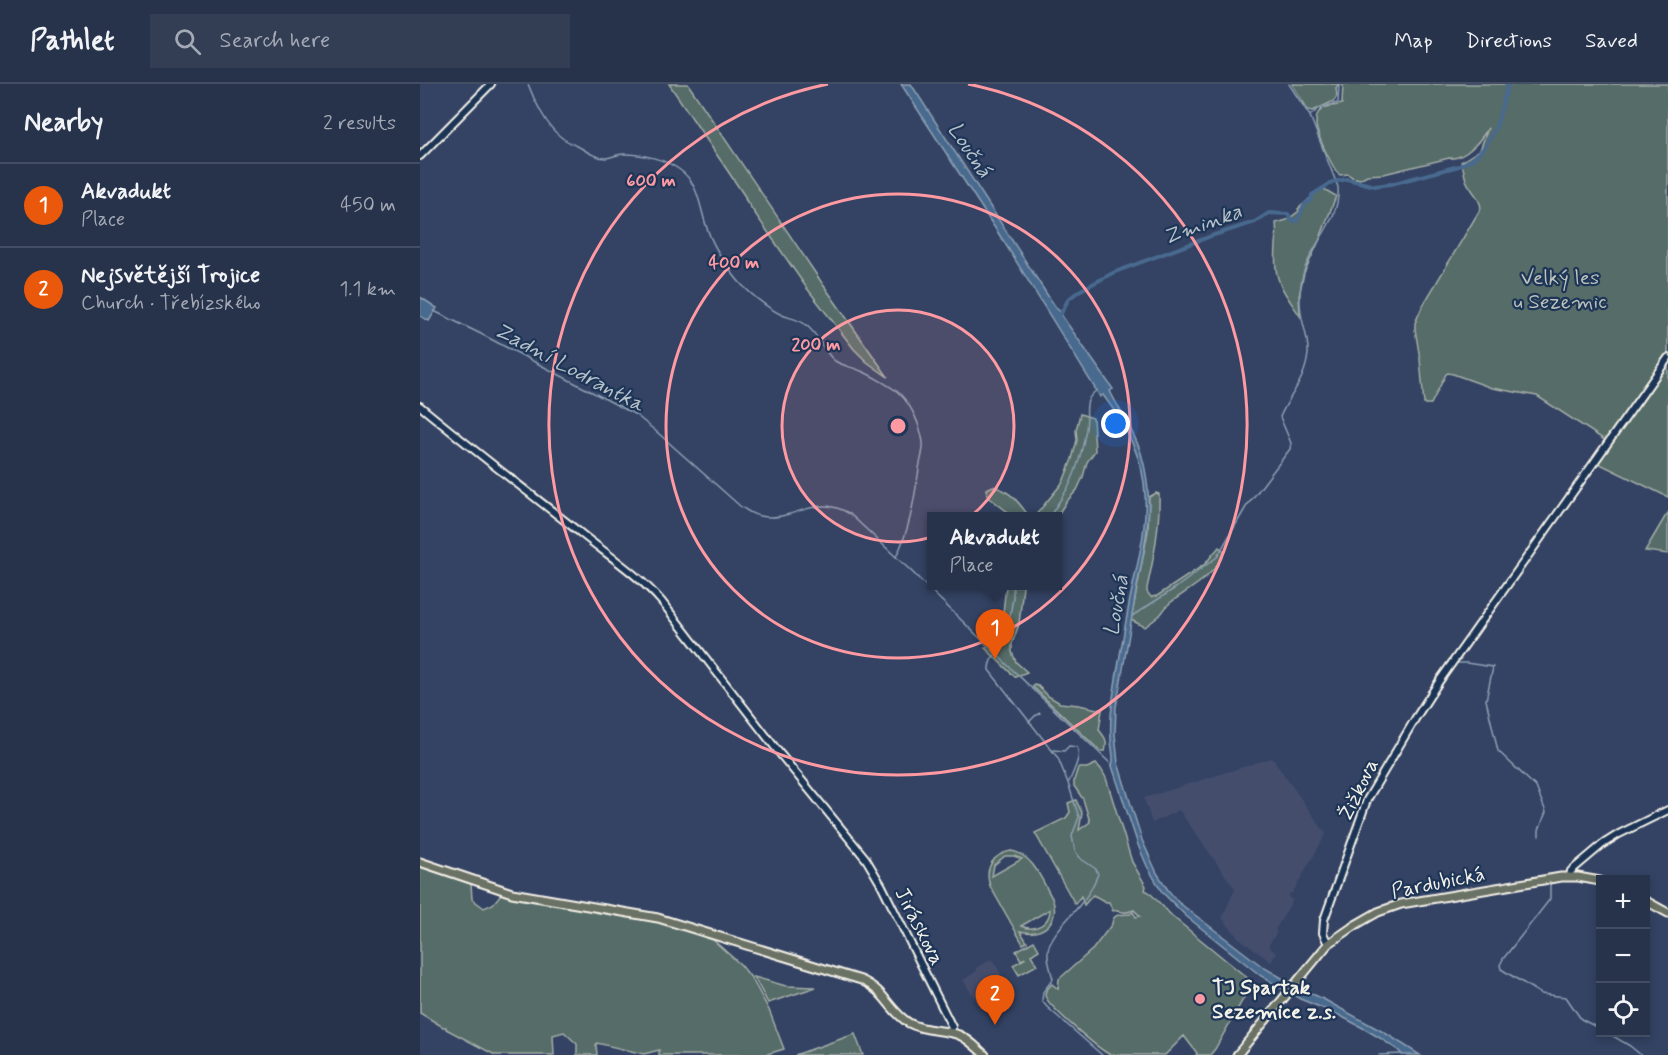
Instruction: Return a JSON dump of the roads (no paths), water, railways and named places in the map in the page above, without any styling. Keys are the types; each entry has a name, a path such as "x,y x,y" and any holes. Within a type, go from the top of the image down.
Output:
{"main road":[{"path":"420,862 512,893 658,918 868,984 880,992 908,1022 964,1038 985,1055"},
{"name":"Pardubická","path":"1237,1055 1328,944 1378,912 1401,904 1570,876 1596,880"},
{"path":"1650,903 1668,913"}],"street":[{"path":"420,156 491,84"},
{"name":"Žižkova","path":"1328,944 1323,933 1324,921 1367,800 1422,708 1454,661 1668,358"},
{"name":"Jiráskova","path":"420,406 654,592 781,755 866,859 882,886 952,1027 950,1033"},
{"path":"1570,876 1572,870 1602,844 1668,810"}],"waterway":[{"path":"528,84 546,120 556,133 568,142 599,157 606,158 620,154 639,155 661,160 680,170 696,190 714,245 742,285 771,309 808,327 835,361 875,378 897,391 904,399 918,423 923,445 911,514 896,557"},
{"name":"Loučná","path":"1132,616 1177,587 1217,557 1246,507 1290,449 1291,443 1280,417 1304,372 1308,354 1308,343 1300,308 1302,281 1308,260 1335,210 1338,187 1310,116 1289,84"},
{"path":"1311,115 1321,107 1338,103 1341,84"},
{"name":"Zminka","path":"1070,298 1115,272 1255,222 1269,213 1288,214 1291,220 1297,221 1312,195 1333,182 1347,179 1375,186 1391,184 1459,166 1473,159 1485,147 1496,127 1508,84"},
{"name":"Zminka","path":"1060,315 1068,300"},
{"name":"Zadní Lodrantka","path":"434,311 636,415 740,506 752,513 760,516 783,516 826,506 850,514 927,587"},
{"path":"1052,512 1070,484 1075,471 1086,429 1087,403 1097,390"},
{"name":"Zadní Lodrantka","path":"930,590 1112,765"},
{"path":"1013,590 1006,639 991,661 989,670 1058,758 1079,817 1072,836 1075,851 1081,859 1096,869 1098,874 1087,896 1052,939 1048,958 1053,979 1043,992 1042,1001 1102,1055"},
{"path":"1457,663 1493,667 1486,700 1498,751 1536,787 1546,812 1539,836"},
{"path":"1029,722 1040,713"},
{"path":"1053,750 1064,751 1069,746 1077,747 1078,759 1069,782"},
{"path":"1550,883 1550,899 1503,959 1501,969 1541,994 1566,997 1581,1019 1596,1027"},
{"path":"1615,1037 1641,1055"},
{"path":"1379,1055 1402,1054"}],"place":[{"name":"Akvadukt","path":"995,659"},
{"name":"TJ Spartak Sezemice z.s.","path":"1200,999"},
{"name":"Nejsvětější Trojice","path":"995,1025"}],"park label":[{"name":"Velký les u Sezemic","path":"1560,289"}]}
